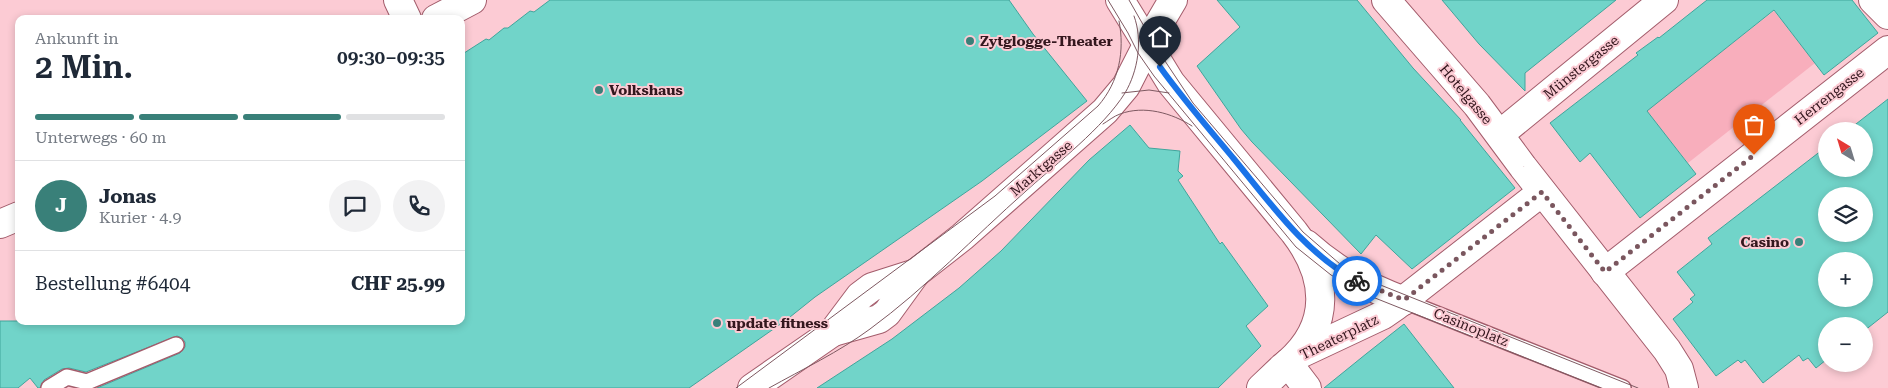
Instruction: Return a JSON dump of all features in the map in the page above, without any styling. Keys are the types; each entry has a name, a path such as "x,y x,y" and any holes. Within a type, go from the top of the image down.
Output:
{"street":[{"path":"398,0 405,15"},
{"path":"444,15 472,0"},
{"name":"Theaterplatz","path":"1120,0 1171,83 1294,232 1314,266 1319,286 1320,306 1313,334 1302,351 1288,363"},
{"name":"Marktgasse","path":"752,388 833,332 860,296 872,287 916,273 962,237 1105,111 1126,86 1146,45 1173,0"},
{"name":"Hotelgasse","path":"1386,0 1477,105 1542,192"},
{"name":"Münstergasse","path":"1500,134 1664,0"},
{"path":"1873,0 1888,15"},
{"name":"Herrengasse","path":"1605,272 1888,50"},
{"path":"1404,300 1542,192 1675,362 1684,382 1684,388"},
{"path":"0,224 15,218"},
{"name":"Theaterplatz","path":"1294,232 1318,254 1346,275 1404,300"},
{"name":"Theaterplatz","path":"1288,363 1305,352 1383,315 1404,300"},
{"path":"1260,388 1288,363 1307,388"}],"lane":[{"name":"Casinoplatz","path":"1404,300 1622,388"},
{"path":"50,388 66,377 87,382 176,345"}],"shaded area":[{"path":"1774,11 1815,63 1688,163 1646,110"}],"building":[{"path":"550,0 1009,0 1033,34 1087,101 982,181 815,297 785,321 689,388 97,388 180,353 185,347 185,342 177,336 86,372 69,368 62,369 44,380 40,388 30,378 18,388 0,388 0,321 15,321 15,325 465,325 465,52 486,39 489,40 504,28 508,28 530,11 534,12"},
{"path":"1217,0 1357,0 1413,68 1461,120 1515,188 1412,269 1376,235 1361,254 1252,142 1197,66 1240,27"},
{"path":"1442,0 1616,0 1525,73 1525,91 1479,44"},
{"path":"1707,0 1852,0 1878,33 1824,75 1774,10 1647,111 1696,174 1640,218 1590,153 1580,162 1550,123 1638,55 1636,53 1659,38"},
{"name":"Casino","path":"1888,99 1888,312 1873,324 1873,317 1818,317 1818,366 1816,368 1808,358 1803,361 1799,355 1763,383 1745,360 1741,363 1738,360 1716,376 1673,319 1693,302 1690,299 1695,295 1677,272 1712,244 1708,238 1818,153 1818,178 1872,178 1873,122 1859,122"},
{"path":"1130,125 1149,148 1180,151 1178,171 1183,176 1178,180 1220,244 1222,242 1268,306 1246,326 1261,346 1218,388 817,388 892,339 959,288 1001,251 1089,160"},
{"path":"1404,324 1454,388 1324,388 1366,354"}],"tram line":[{"path":"1108,0 1138,53 1154,76 1296,247 1331,275 1370,296 1601,388"},
{"path":"1129,0 1157,49 1193,103 1303,232 1340,264 1354,273 1383,286 1638,388"},
{"path":"769,388 846,345 911,297 1105,119 1125,93 1136,65 1139,45 1134,16"},
{"path":"736,388 995,196 1098,106 1111,87 1119,66 1121,55 1119,21"},
{"path":"1122,93 1149,90 1169,93"},
{"path":"1103,124 1113,117 1129,111 1148,110 1176,117 1192,126"}],"way so far":[{"path":"1357,281 1404,300 1542,192 1605,272 1754,155"}],"place":[{"name":"Zytglogge-Theater","path":"970,41"},
{"name":"Volkshaus","path":"599,90"},
{"name":"Casino","path":"1799,242"},
{"name":"update fitness","path":"717,323"}],"route":[{"path":"1160,67 1171,83 1294,232 1326,262 1357,281"}]}
